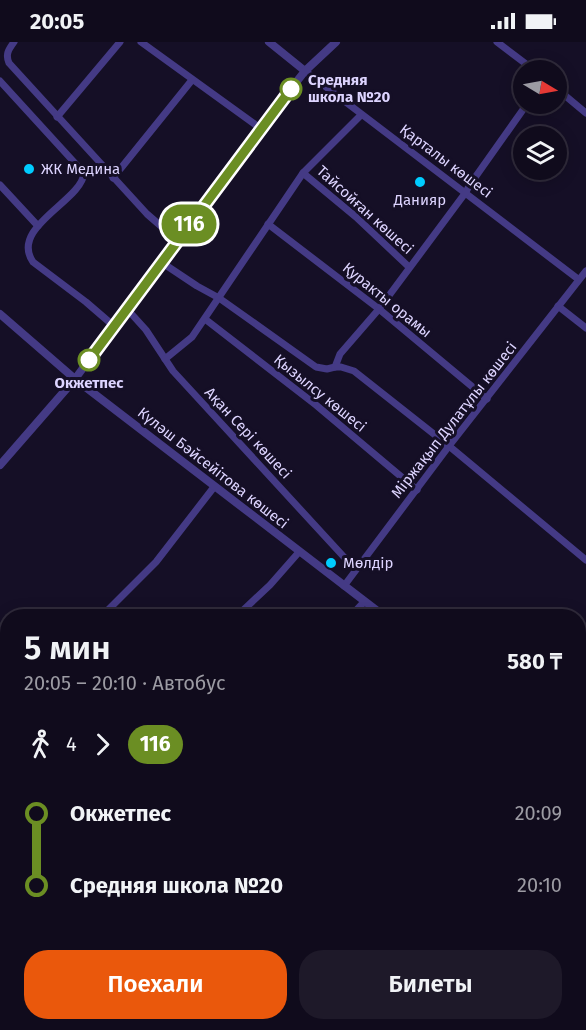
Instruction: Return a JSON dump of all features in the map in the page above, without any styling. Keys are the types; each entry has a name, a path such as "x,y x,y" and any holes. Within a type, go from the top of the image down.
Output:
{"street":[{"path":"14,42 7,56 9,63 147,214 177,240"},
{"path":"57,117 120,42"},
{"path":"141,42 260,128"},
{"name":"Қарталы көшесі","path":"269,42 578,279"},
{"path":"0,465 75,379 260,128 305,71 336,42"},
{"path":"497,42 521,60"},
{"path":"113,178 192,80"},
{"path":"0,81 84,173 84,177 76,187 38,226 30,239 28,252 33,262 115,327"},
{"path":"567,97 586,113"},
{"name":"Тайсойған көшесі","path":"335,367 340,354 379,309 466,192 520,114"},
{"path":"165,358 192,337 303,173 362,115"},
{"name":"Тайсойған көшесі","path":"303,173 356,217 409,267"},
{"path":"0,185 38,226"},
{"name":"Қуракты орамы","path":"268,224 379,309 487,399"},
{"path":"162,262 219,298 315,368 341,367 354,371 449,446 586,560"},
{"name":"Міржақып Дулатұлы көшесі","path":"344,586 449,446 586,271"},
{"path":"558,306 586,328"},
{"name":"Ақан Сері көшесі","path":"127,309 146,330 173,371 355,569"},
{"name":"Күләш Бәйсейітова көшесі","path":"0,314 75,379 374,609"},
{"name":"Қызылсу көшесі","path":"205,319 316,405 417,490"},
{"path":"109,609 156,562 214,487"},
{"path":"244,609 270,585 299,552"},
{"path":"358,609 364,602"}],"bus line":[{"name":"116","path":"89,360 291,89"}],"place":[{"name":"Средняя школа №20","path":"291,89"},
{"name":"ЖК Медина","path":"29,169"},
{"name":"Данияр","path":"420,182"},
{"name":"Окжетпес","path":"89,360"},
{"name":"Мөлдiр","path":"331,563"}]}
